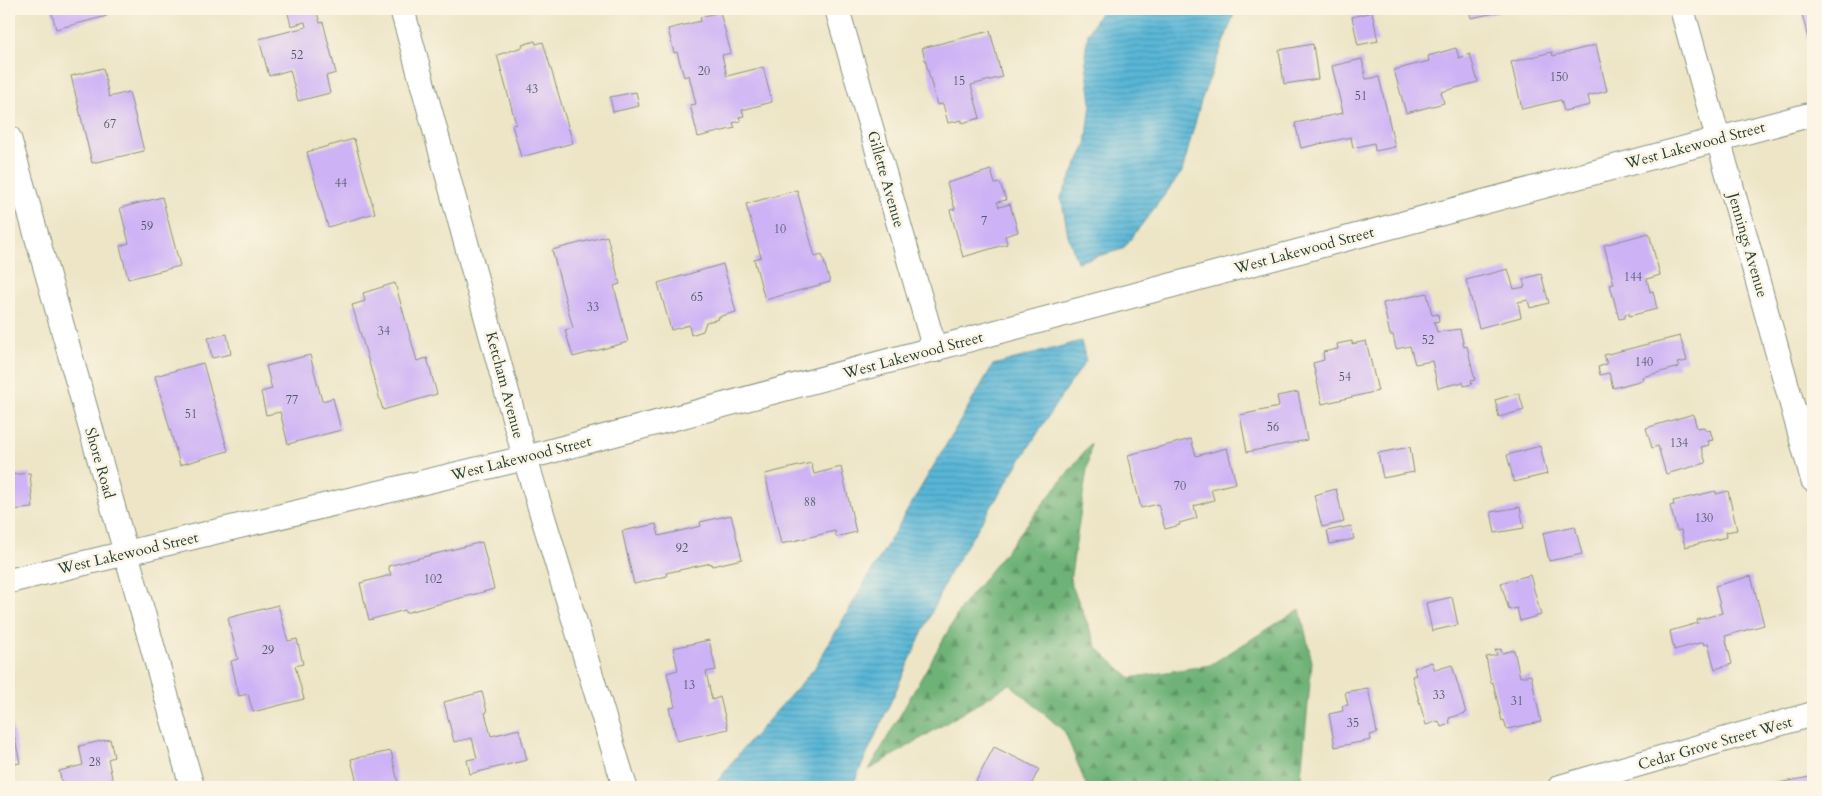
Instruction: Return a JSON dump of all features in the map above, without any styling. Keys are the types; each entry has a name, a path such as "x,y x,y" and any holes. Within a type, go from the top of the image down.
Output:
{"street":[{"name":"Ketcham Avenue","path":"402,9 525,458 625,787"},
{"name":"Gillette Avenue","path":"837,9 935,350"},
{"name":"Jennings Avenue","path":"1682,9 1813,480"},
{"name":"West Lakewood Street","path":"9,581 525,458 1813,114"},
{"name":"Shore Road","path":"9,138 192,787"},
{"name":"Cedar Grove Street West","path":"1560,787 1813,714"}],"green space":[{"path":"1091,443 1070,581 1098,649 1130,678 1210,665 1300,609 1312,662 1300,787 1087,787 1065,732 1010,684 869,770 961,608"}],"water":[{"path":"1102,9 1236,9 1201,101 1182,172 1123,249 1077,262 1068,235 1061,197 1086,145 1091,103 1085,55 1088,33"},
{"path":"1081,341 1086,361 1056,404 950,572 851,787 713,787 741,751 814,669 993,365"}],"building":[{"path":"51,9 105,9 107,16 56,29"},
{"path":"287,9 316,9 320,23 323,22 336,73 326,76 330,93 298,101 290,70 269,76 259,39 306,27 305,22 291,26"},
{"path":"1469,9 1514,9 1471,18"},
{"path":"1801,9 1813,9 1813,42 1809,43"},
{"path":"720,12 731,53 722,55 727,76 763,67 772,102 742,110 744,116 739,117 741,121 733,123 735,128 698,137 690,105 696,104 689,75 684,77 677,52 674,53 668,29 701,21 700,17"},
{"path":"1372,12 1378,41 1358,45 1352,17"},
{"path":"990,31 1002,77 971,85 980,118 962,123 962,120 948,123 943,104 937,105 922,48"},
{"path":"535,41 536,44 543,42 573,143 521,157 512,125 516,124 497,55"},
{"path":"1313,44 1318,79 1284,84 1279,50"},
{"path":"1596,45 1607,91 1588,96 1590,105 1564,111 1561,100 1522,109 1511,62 1552,52 1553,56"},
{"path":"1456,48 1459,58 1470,54 1478,82 1441,92 1444,103 1406,113 1394,70 1429,61 1428,56"},
{"path":"1362,59 1366,79 1379,77 1395,147 1375,151 1374,143 1353,148 1351,137 1301,148 1295,123 1343,113 1332,66"},
{"path":"103,68 109,97 129,92 144,151 92,163 71,76"},
{"path":"636,92 639,106 613,112 610,97"},
{"path":"354,139 375,213 328,227 307,152"},
{"path":"991,170 995,184 1000,183 1006,200 997,202 999,207 1010,204 1018,232 1005,236 1007,244 963,257 950,210 955,209 947,183"},
{"path":"797,190 815,257 822,255 830,282 765,300 754,259 761,257 746,204"},
{"path":"162,197 180,266 128,279 120,246 129,243 120,208"},
{"path":"1649,233 1660,275 1647,279 1650,292 1653,291 1657,309 1629,316 1629,313 1625,314 1625,318 1619,319 1610,285 1614,284 1604,245"},
{"path":"607,236 620,284 614,286 628,342 573,357 565,330 573,328 552,250"},
{"path":"723,264 736,312 706,322 703,331 691,335 689,325 671,330 658,283"},
{"path":"1508,269 1514,289 1525,287 1523,279 1541,274 1549,303 1530,308 1528,300 1518,302 1521,317 1479,328 1466,280"},
{"path":"395,283 417,361 427,358 437,394 383,410 352,305 365,301 363,293"},
{"path":"1427,293 1432,315 1438,314 1439,321 1434,322 1437,332 1460,329 1464,347 1467,346 1475,380 1471,381 1472,384 1464,386 1463,382 1438,388 1432,361 1415,364 1410,346 1396,349 1393,335 1390,335 1383,303"},
{"path":"227,334 231,354 212,358 208,338"},
{"path":"1680,336 1687,361 1677,363 1679,367 1642,377 1643,380 1613,388 1609,373 1600,375 1598,367 1607,364 1604,355"},
{"path":"1352,341 1352,344 1366,341 1378,391 1322,404 1313,363 1324,360 1323,352 1338,349 1337,344"},
{"path":"310,355 322,401 333,398 341,430 288,444 280,412 266,415 261,392 272,389 266,366"},
{"path":"203,363 228,451 180,465 155,376"},
{"path":"1298,392 1307,440 1247,452 1240,415 1279,407 1277,396"},
{"path":"1519,393 1524,410 1499,417 1495,400"},
{"path":"1693,414 1697,428 1704,427 1706,431 1710,430 1713,440 1708,441 1709,445 1701,447 1706,463 1666,474 1658,446 1652,448 1646,428"},
{"path":"1191,439 1196,456 1227,448 1236,483 1211,489 1214,500 1194,506 1197,518 1165,529 1158,504 1141,508 1128,455"},
{"path":"1540,446 1547,474 1514,482 1507,455"},
{"path":"1410,447 1414,472 1383,478 1378,453"},
{"path":"811,463 814,474 841,467 856,532 836,537 835,531 781,544 765,474"},
{"path":"30,473 33,508 9,510 9,475"},
{"path":"1336,489 1344,522 1322,527 1314,495"},
{"path":"1716,491 1716,494 1728,491 1737,530 1726,532 1727,537 1685,547 1681,530 1677,531 1670,506 1674,505 1673,501"},
{"path":"1520,507 1524,528 1495,533 1491,512"},
{"path":"731,515 742,559 712,566 711,563 666,573 667,576 634,584 622,531 656,524 659,536 701,526 700,522"},
{"path":"1351,526 1354,539 1330,544 1327,531"},
{"path":"1575,526 1582,554 1549,561 1543,533"},
{"path":"482,542 494,589 405,613 405,610 369,620 360,583 391,575 388,566"},
{"path":"1530,575 1541,615 1520,621 1517,608 1509,610 1501,583"},
{"path":"1751,576 1764,625 1725,636 1732,664 1715,669 1708,644 1704,645 1703,642 1674,650 1670,631 1698,623 1697,620 1722,613 1715,586"},
{"path":"1452,597 1458,625 1432,631 1426,603"},
{"path":"278,605 288,641 297,639 303,664 295,666 304,699 253,712 248,694 239,696 231,661 238,659 228,618"},
{"path":"709,640 716,670 706,672 712,700 720,697 728,729 677,741 669,708 675,707 667,673 678,670 673,648"},
{"path":"1501,649 1502,653 1514,650 1520,677 1531,675 1541,722 1507,729 1504,720 1502,721 1486,657 1497,655 1495,650"},
{"path":"1432,662 1435,670 1452,665 1466,713 1449,718 1450,724 1441,727 1439,721 1426,725 1412,676 1416,675 1414,668"},
{"path":"1368,688 1377,733 1370,735 1371,740 1335,747 1329,714 1343,711 1342,706 1348,705 1345,692"},
{"path":"482,692 491,736 519,729 527,760 470,774 467,760 477,758 472,738 454,742 444,702"},
{"path":"9,725 12,725 20,763 9,765"},
{"path":"110,739 114,757 108,759 114,787 63,787 59,771 83,765 79,746"},
{"path":"994,747 1039,769 1030,787 973,787"},
{"path":"391,751 399,787 358,787 351,759"},
{"path":"1810,777 1813,787 1774,787 1773,784"},
{"path":"330,782 331,787 312,787"}]}
